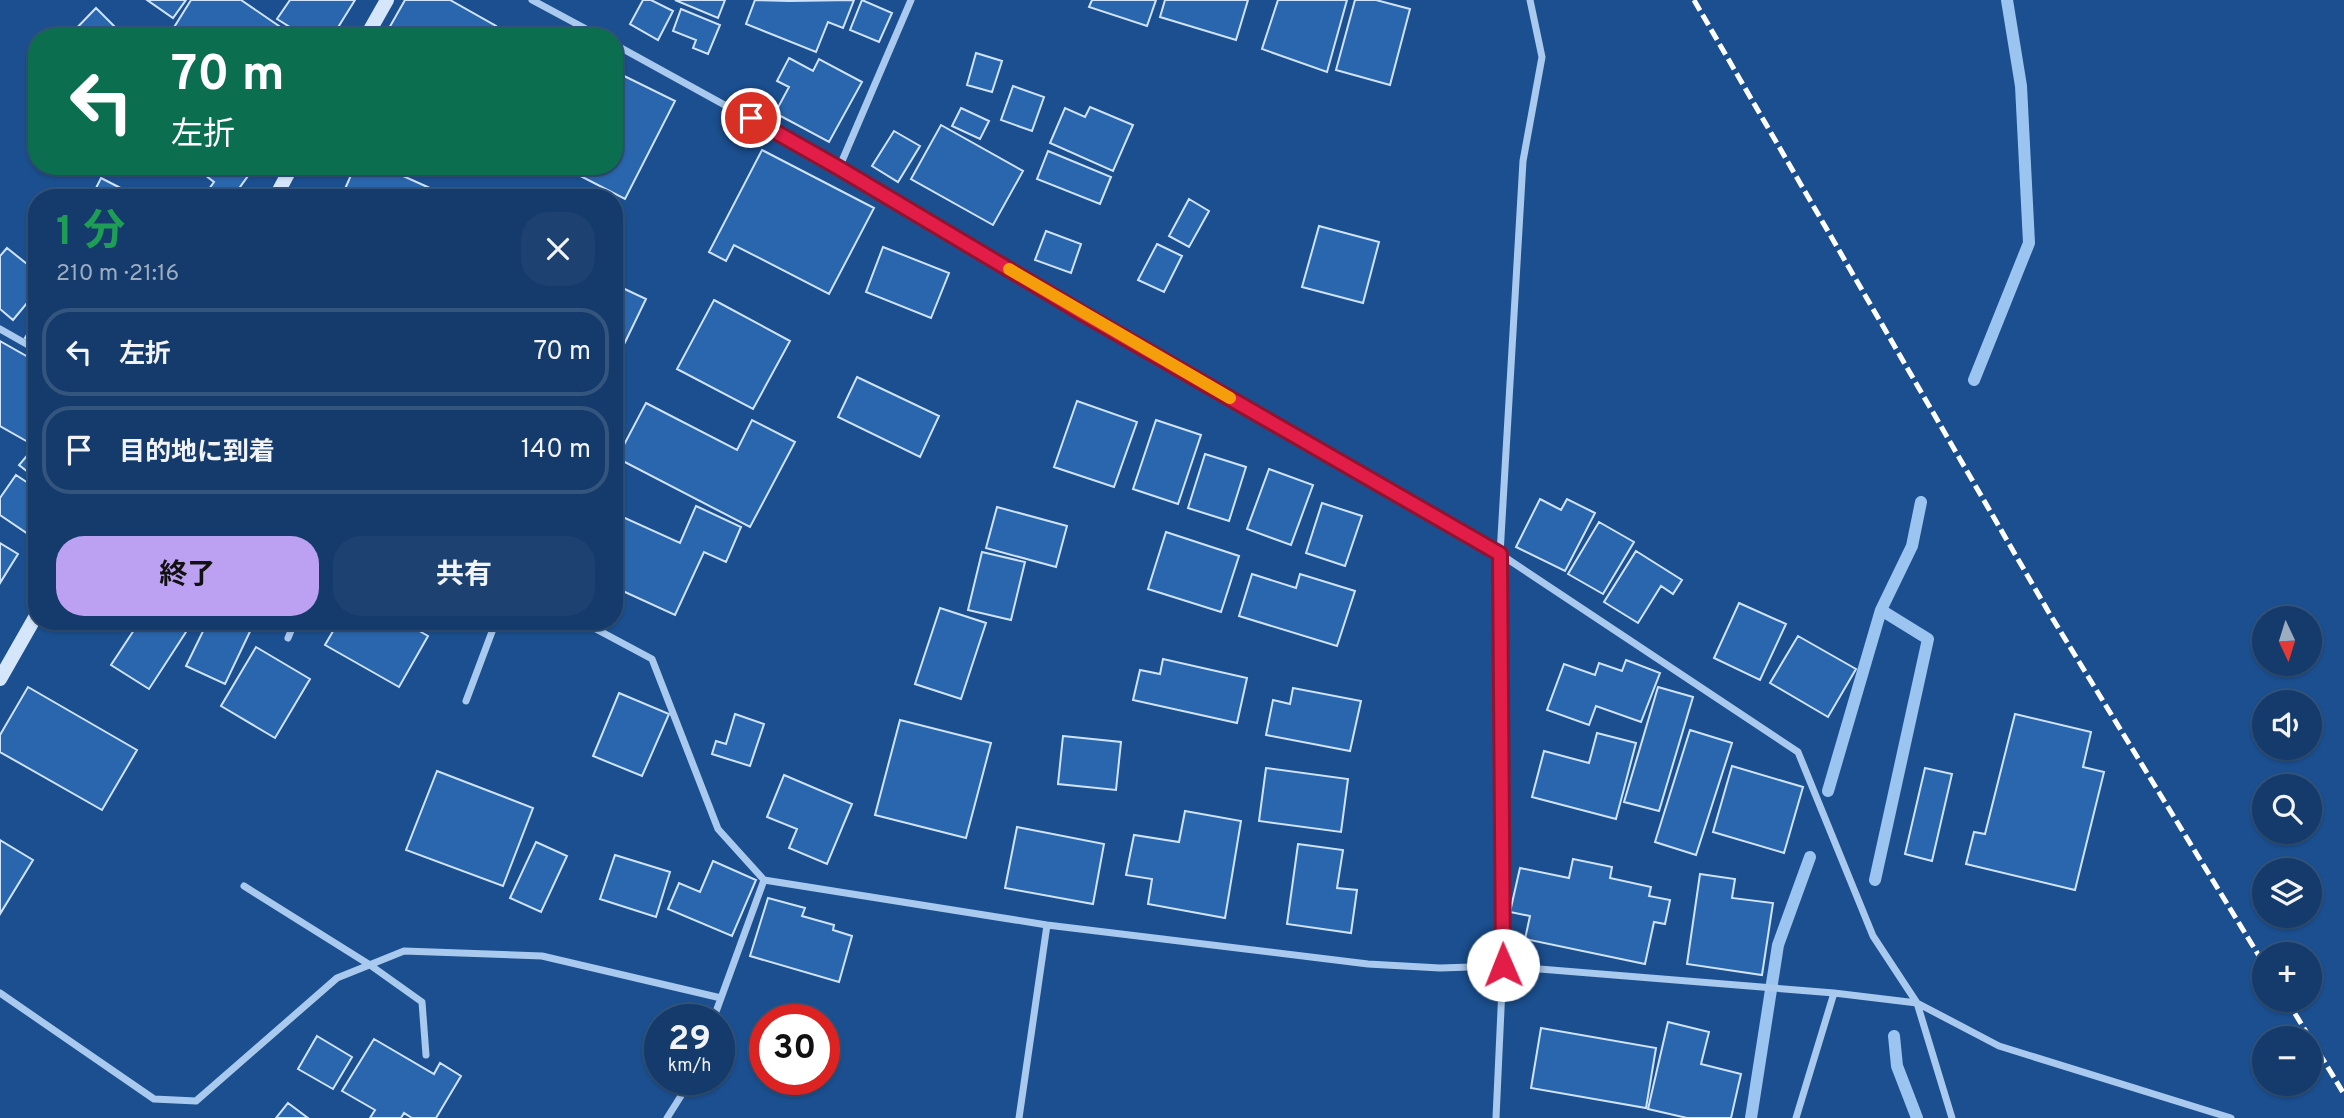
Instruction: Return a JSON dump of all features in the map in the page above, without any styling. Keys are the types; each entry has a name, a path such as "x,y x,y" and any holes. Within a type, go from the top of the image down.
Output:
{"main road":[{"path":"371,28 387,0"},
{"path":"0,679 28,630"}],"street":[{"path":"532,0 584,28"},
{"path":"839,168 911,0"},
{"path":"1496,1118 1503,965 1500,554 1523,161 1542,57 1531,0"},
{"path":"623,49 839,168 1059,299 1500,554 1798,752 1873,936 1917,1003 1952,1118"},
{"path":"0,329 28,345"},
{"path":"288,638 291,630"},
{"path":"466,701 493,630"},
{"path":"598,630 652,659 718,829 764,880 1047,925 1368,964 1440,968 1503,965 1834,993 1917,1003 1999,1046 2231,1118"},
{"path":"719,1004 764,880"},
{"path":"244,886 370,965 422,1002 426,1055"},
{"path":"1019,1118 1047,925"},
{"path":"0,993 154,1099 196,1101 337,978 404,951 542,956 721,998"},
{"path":"1796,1118 1834,993"},
{"path":"667,1118 682,1095"}],"building":[{"path":"147,0 186,0 173,18"},
{"path":"191,0 241,0 282,28 174,28"},
{"path":"290,0 355,0 338,28 292,28 277,19"},
{"path":"405,0 450,0 496,26 495,28 389,28"},
{"path":"643,0 651,0 673,11 658,40 630,24"},
{"path":"675,0 725,0 718,18"},
{"path":"755,0 854,0 843,28 828,22 816,52 746,24"},
{"path":"862,0 892,13 879,42 850,30"},
{"path":"1092,0 1156,0 1147,26 1089,7"},
{"path":"1165,0 1248,0 1236,40 1160,17"},
{"path":"1278,0 1347,0 1327,72 1262,49"},
{"path":"1355,0 1376,0 1410,9 1390,85 1336,70"},
{"path":"96,8 116,28 77,28"},
{"path":"681,9 720,25 708,54 693,48 696,40 673,31"},
{"path":"976,53 1002,61 992,92 967,85"},
{"path":"789,58 813,71 819,59 862,82 829,142 775,113 789,87 777,81"},
{"path":"623,75 675,101 625,199 623,189 606,189 578,175 623,175"},
{"path":"1013,86 1044,97 1032,131 1001,120"},
{"path":"1090,107 1133,125 1113,171 1050,143 1065,108 1085,117"},
{"path":"961,108 989,121 980,139 952,126"},
{"path":"941,125 1023,171 993,225 911,179"},
{"path":"894,131 920,146 898,182 872,166"},
{"path":"762,150 874,208 829,294 734,245 726,261 709,252"},
{"path":"1048,151 1111,177 1100,204 1037,179"},
{"path":"205,175 249,175 239,189 209,189 214,182"},
{"path":"351,175 401,175 432,189 345,189"},
{"path":"101,178 122,189 96,189"},
{"path":"1189,199 1209,211 1189,247 1169,236"},
{"path":"1319,226 1379,242 1363,303 1302,287"},
{"path":"1046,231 1081,244 1071,273 1035,260"},
{"path":"1157,244 1182,256 1164,292 1138,280"},
{"path":"883,247 949,273 931,318 866,292"},
{"path":"7,248 28,265 28,302 13,320 0,309 0,256"},
{"path":"623,288 646,299 623,346"},
{"path":"714,300 790,341 753,409 677,369"},
{"path":"0,341 28,357 28,442 0,426"},
{"path":"857,377 939,416 920,457 838,417"},
{"path":"1077,401 1137,422 1114,487 1054,467"},
{"path":"646,403 737,450 752,420 795,442 750,527 623,461 623,447"},
{"path":"1156,420 1201,435 1178,504 1133,489"},
{"path":"28,454 28,472 19,465"},
{"path":"1205,454 1246,467 1229,521 1188,508"},
{"path":"1269,469 1313,485 1291,545 1247,529"},
{"path":"16,475 28,483 28,534 0,515 0,498"},
{"path":"1540,499 1561,510 1567,499 1595,513 1565,571 1516,547"},
{"path":"1322,503 1362,516 1345,566 1306,553"},
{"path":"696,506 741,527 726,562 704,552 675,615 623,591 623,517 680,543"},
{"path":"997,507 1067,526 1056,567 986,548"},
{"path":"1599,522 1634,542 1603,594 1568,574"},
{"path":"1166,532 1239,556 1221,612 1148,589"},
{"path":"0,543 18,554 0,583"},
{"path":"1636,551 1682,580 1673,594 1661,586 1638,623 1604,602"},
{"path":"982,552 1025,562 1011,620 968,610"},
{"path":"1252,574 1296,588 1300,574 1355,591 1337,646 1239,616"},
{"path":"1739,603 1786,624 1760,680 1714,658"},
{"path":"940,608 986,623 961,699 915,684"},
{"path":"134,630 186,632 149,689 111,665"},
{"path":"204,630 251,630 225,684 186,666"},
{"path":"334,630 418,630 428,636 399,687 325,645"},
{"path":"1798,636 1856,669 1828,717 1770,683"},
{"path":"256,647 310,679 275,738 221,706"},
{"path":"1163,659 1247,678 1237,723 1133,700 1140,670 1160,674"},
{"path":"1626,660 1660,673 1641,722 1596,706 1589,725 1547,710 1564,664 1595,675 1599,663 1622,671"},
{"path":"28,687 137,750 102,810 0,752 0,735"},
{"path":"1658,687 1693,697 1659,811 1624,802"},
{"path":"1293,688 1361,701 1350,751 1266,735 1273,700 1290,704"},
{"path":"619,693 669,714 642,776 593,756"},
{"path":"735,714 764,724 750,766 712,754 716,741 726,744"},
{"path":"2015,714 2091,732 2083,767 2104,772 2075,890 1966,864 1974,832 1985,834"},
{"path":"900,720 991,743 966,838 875,815"},
{"path":"1690,730 1732,743 1696,855 1655,842"},
{"path":"1597,733 1636,743 1616,819 1532,797 1544,751 1589,763"},
{"path":"1063,736 1121,742 1116,790 1058,784"},
{"path":"1732,766 1803,787 1784,853 1713,832"},
{"path":"1266,768 1348,779 1341,832 1259,821"},
{"path":"1925,768 1952,774 1932,861 1905,854"},
{"path":"437,771 533,808 503,886 406,850"},
{"path":"784,775 852,804 827,864 789,848 797,829 767,817"},
{"path":"1185,811 1241,821 1225,918 1148,904 1152,879 1126,875 1134,835 1179,842"},
{"path":"1017,827 1104,844 1093,904 1005,888"},
{"path":"0,840 33,860 0,914"},
{"path":"536,842 567,856 541,912 510,898"},
{"path":"1298,844 1343,850 1337,888 1357,890 1351,933 1287,924"},
{"path":"615,855 670,872 656,917 600,899"},
{"path":"1573,859 1612,867 1610,878 1651,887 1649,896 1670,900 1665,924 1654,922 1645,964 1525,939 1530,916 1510,912 1520,868 1569,878"},
{"path":"713,861 756,880 732,936 668,909 679,883 700,892"},
{"path":"1700,874 1735,879 1732,898 1773,903 1762,975 1687,964"},
{"path":"768,898 805,908 802,916 834,925 833,930 852,936 839,982 750,956"},
{"path":"1668,1022 1709,1032 1701,1064 1741,1074 1731,1118 1687,1118 1648,1109"},
{"path":"1541,1028 1656,1048 1646,1108 1531,1088"},
{"path":"317,1036 352,1057 333,1089 298,1069"},
{"path":"374,1039 434,1074 440,1063 461,1076 436,1118 412,1118 404,1113 401,1118 370,1118 375,1110 342,1091"},
{"path":"288,1103 308,1118 276,1118"}],"waterway":[{"path":"1974,380 2029,243 2021,86 2007,0"},
{"path":"1828,791 1881,610 1912,546 1921,502"},
{"path":"1875,880 1928,639 1881,610"},
{"path":"1751,1118 1778,945 1810,857"},
{"path":"1894,1036 1897,1066 1917,1118"}],"railway":[{"path":"1694,0 2048,611 2252,944"},
{"path":"2294,1012 2303,1026"},
{"path":"2322,1058 2344,1094"}],"slow traffic":[{"path":"1009,269 1230,398"}],"route":[{"path":"751,118 1500,554 1503,965"}]}
